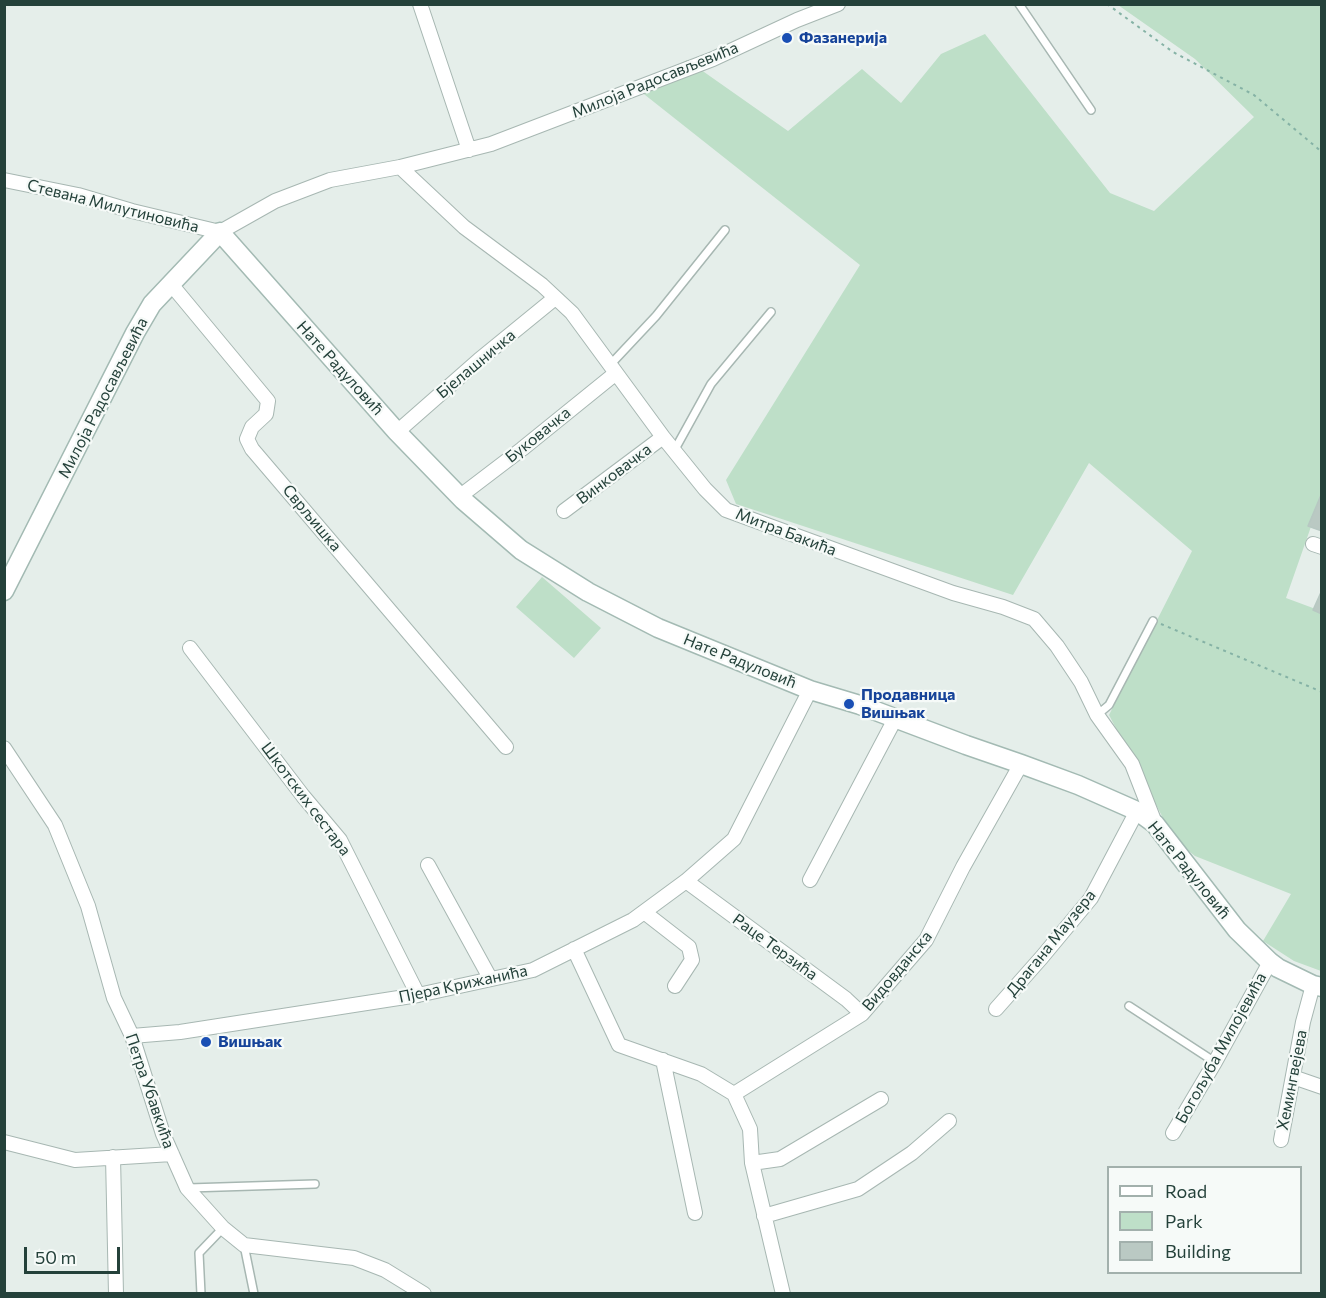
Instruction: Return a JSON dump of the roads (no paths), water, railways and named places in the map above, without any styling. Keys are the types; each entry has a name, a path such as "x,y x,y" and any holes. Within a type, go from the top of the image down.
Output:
{"street":[{"path":"420,4 469,150"},
{"name":"Милоја Радосављевића","path":"7,578 152,304 220,232 274,201 330,180 400,167 491,144 713,59 838,4"},
{"name":"Митра Бакића","path":"400,167 464,226 542,285 572,313 663,437 705,489 726,510 953,593 1003,607 1034,619 1057,646 1075,673 1097,715 1132,764 1155,824"},
{"name":"Стевана Милутиновића","path":"4,180 78,195 132,211 220,232"},
{"name":"Нате Радуловић","path":"220,232 397,432 459,496 521,550 588,592 658,628 810,690 861,705 1078,785 1137,810 1155,824 1237,930 1270,962 1317,986"},
{"name":"Сврљишка","path":"170,283 268,401 266,414 252,427 248,439 252,449 506,747"},
{"name":"Бјелашничка","path":"397,432 555,298"},
{"name":"Буковачка","path":"459,496 522,449 613,369"},
{"name":"Винковачка","path":"564,511 663,437"},
{"name":"Шкотских сестара","path":"190,648 303,796 340,840 418,995"},
{"name":"Пјера Крижанића","path":"132,1036 180,1032 418,995 533,970 633,920 686,881 734,839 810,690"},
{"path":"810,880 895,718"},
{"name":"Петра Убавкића","path":"4,748 55,825 88,906 114,998 132,1036 163,1134 187,1188 223,1228 244,1245"},
{"name":"Видовданска","path":"734,1094 862,1014 926,940 963,867 1021,764"},
{"name":"Драгана Маузера","path":"996,1009 1091,898 1137,810"},
{"path":"428,865 490,978"},
{"name":"Раце Терзића","path":"686,881 846,999 862,1014"},
{"path":"644,912 689,947 692,960 675,986"},
{"path":"574,949 619,1045 701,1074 734,1094 750,1129 752,1163 783,1293"},
{"name":"Богољуба Милојевића","path":"1173,1133 1270,962"},
{"name":"Хемингвејева","path":"1281,1140 1293,1077 1317,986"},
{"path":"663,1060 695,1213"},
{"path":"1293,1077 1322,1087"},
{"path":"752,1163 780,1159 881,1099"},
{"path":"764,1216 858,1189 912,1154 949,1121"},
{"path":"4,1142 75,1160 172,1154"},
{"path":"113,1157 116,1293"},
{"path":"244,1245 354,1258 385,1270 424,1293"}],"lane":[{"path":"1019,4 1091,110"},
{"path":"613,369 725,231"},
{"path":"674,451 711,384 771,312"},
{"path":"1097,715 1109,705 1153,621"},
{"path":"1129,1005 1215,1062"},
{"path":"187,1188 315,1184"},
{"path":"201,1293 199,1253 223,1228"},
{"path":"244,1245 254,1293"}],"place":[{"name":"Фазанерија","path":"787,38"},
{"name":"Продавница Вишњак","path":"849,704"},
{"name":"Вишњак","path":"206,1042"}]}
